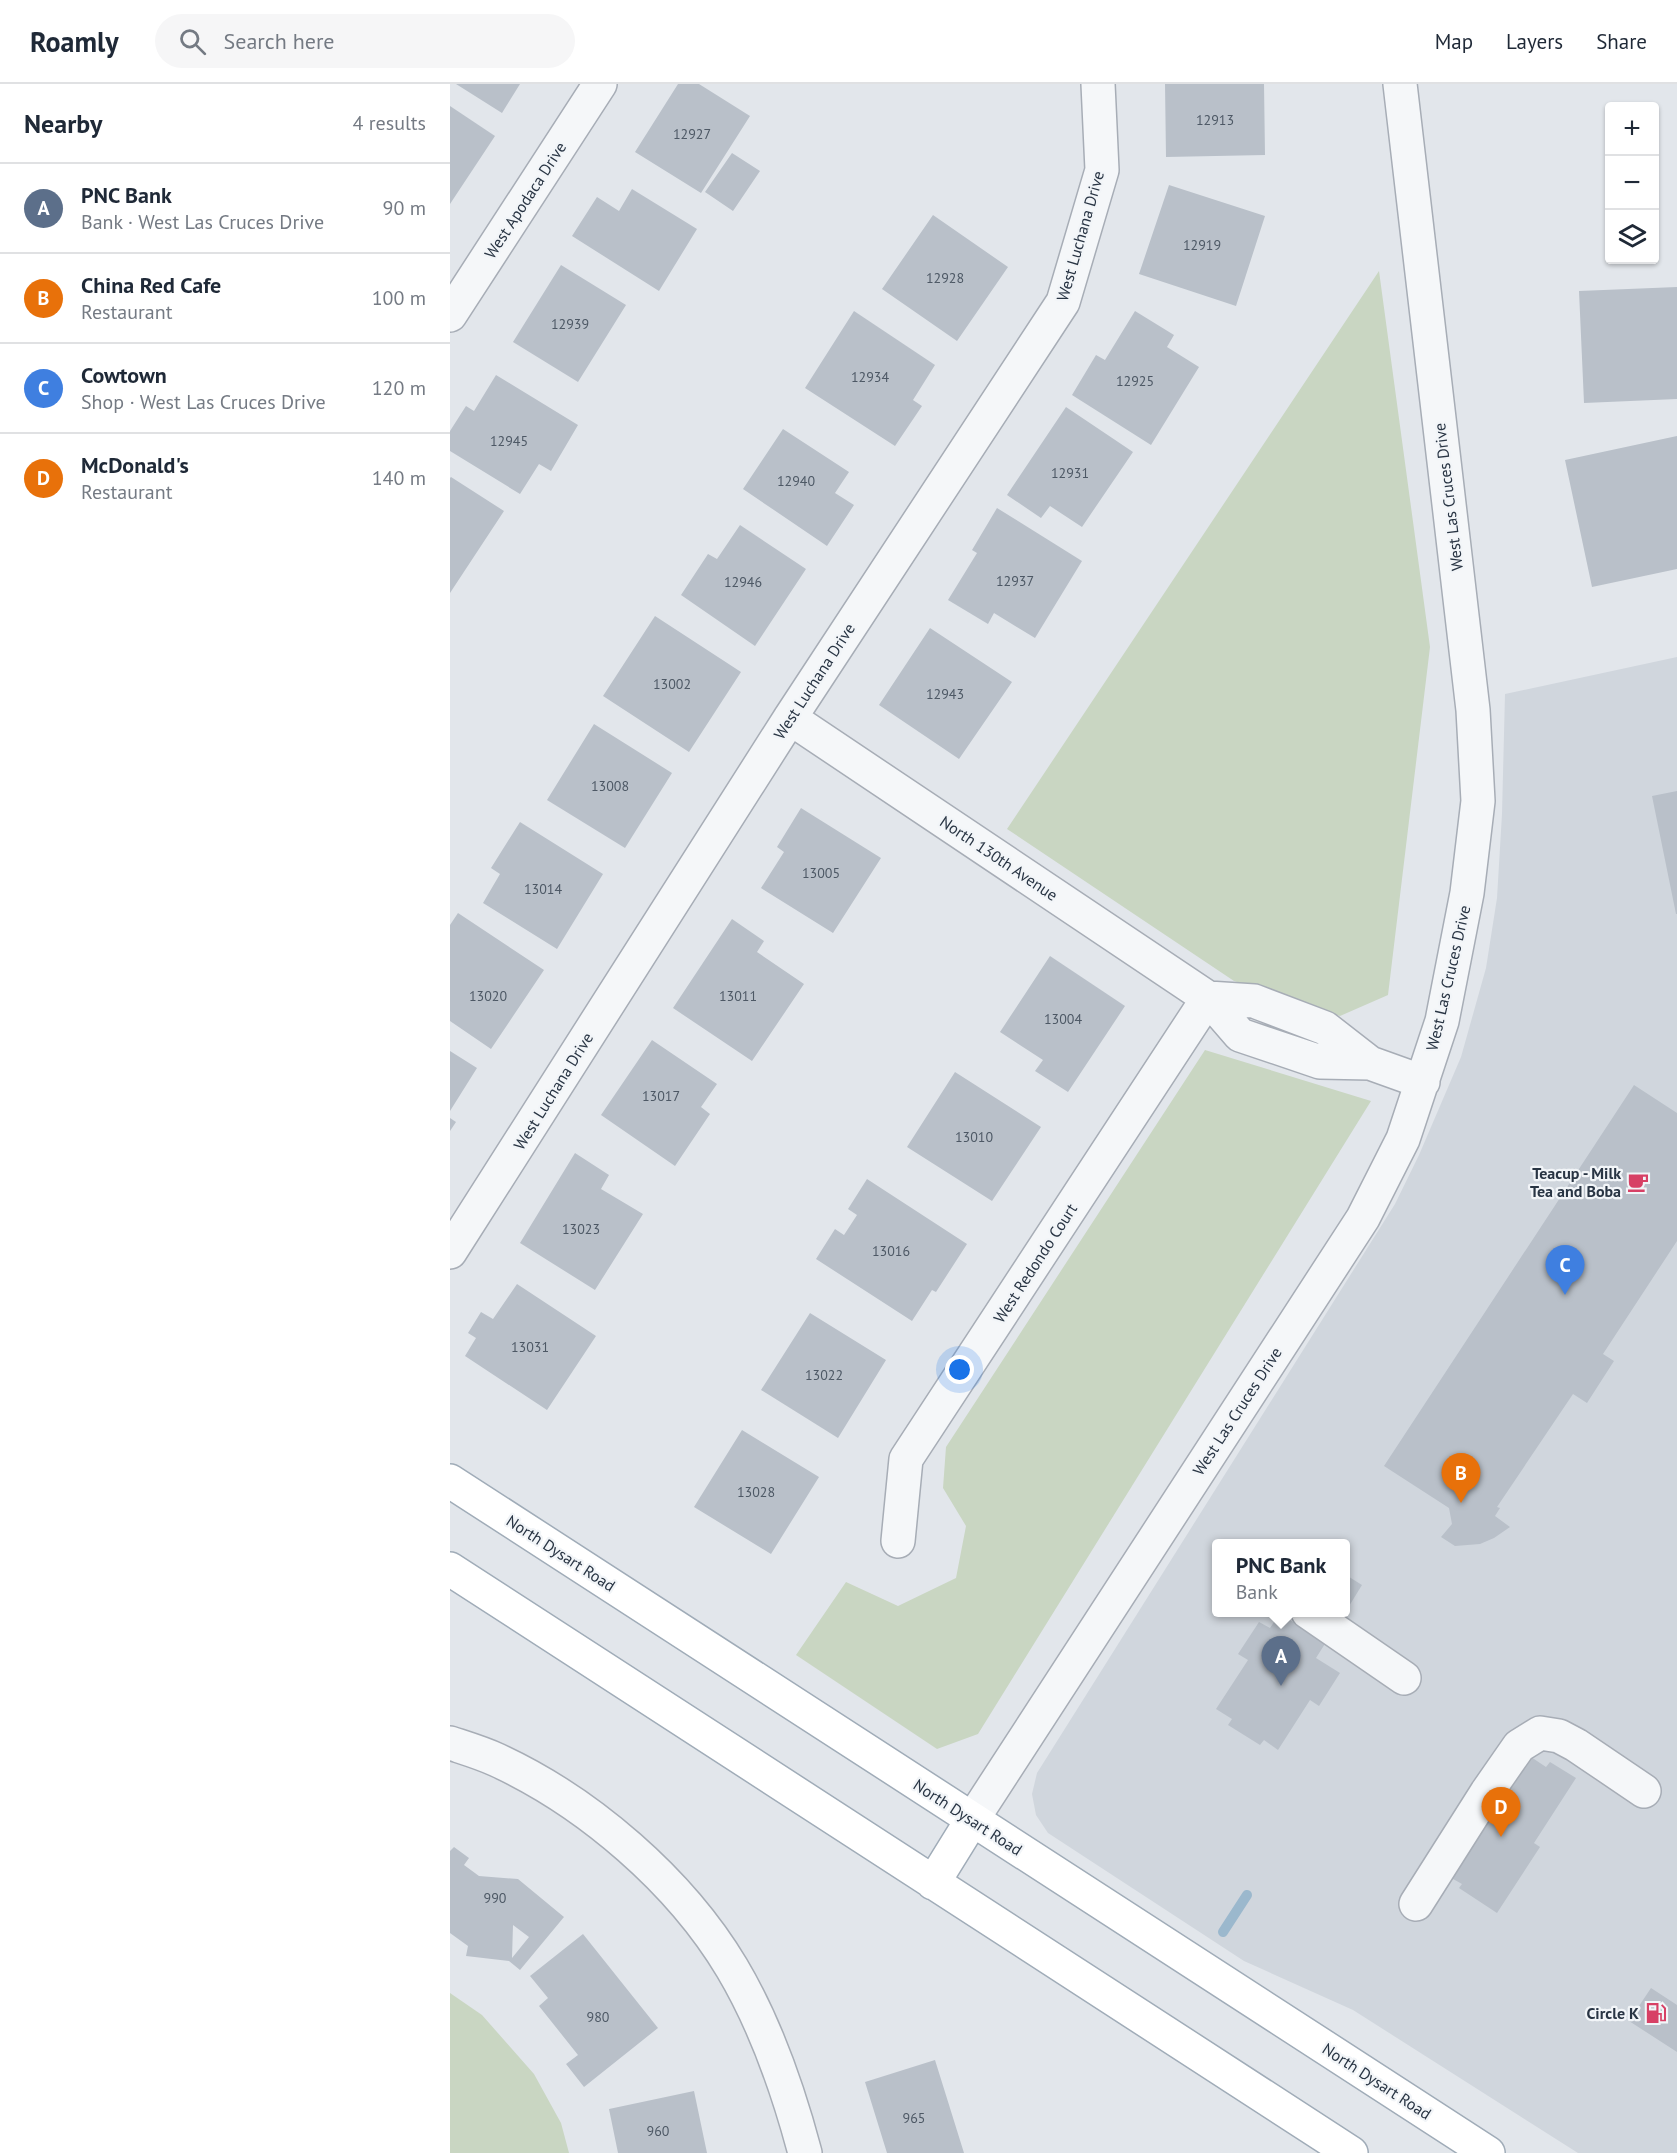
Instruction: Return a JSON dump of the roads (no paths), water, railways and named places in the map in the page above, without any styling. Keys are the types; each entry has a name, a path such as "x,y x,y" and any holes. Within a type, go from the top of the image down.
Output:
{"main road":[{"name":"North Dysart Road","path":"450,1481 1488,2153"},
{"path":"450,1569 1351,2153"},
{"path":"933,1883 972,1820"}],"street":[{"name":"West Apodaca Drive","path":"450,315 600,84"},
{"name":"West Luchana Drive","path":"450,1252 790,718 1063,302 1102,170 1098,84"},
{"name":"West Las Cruces Drive","path":"972,1820 1363,1218 1403,1139 1442,1021 1467,893 1478,801 1473,710 1400,84"},
{"name":"North 130th Avenue","path":"790,718 1208,998 1240,1035 1320,1062 1370,1062"},
{"name":"North 130th Avenue","path":"1208,998 1254,1001 1325,1028 1370,1062 1423,1082"},
{"name":"West Redondo Court","path":"898,1541 906,1459 1208,998"},
{"path":"1268,1045 1281,1012"},
{"path":"1315,1617 1404,1678"},
{"path":"1416,1904 1519,1746 1540,1733 1559,1736 1576,1745 1644,1791"},
{"path":"450,1743 496,1760 554,1791 611,1832 654,1870 692,1912 732,1968 764,2033 790,2097 805,2153"}],"waterway":[{"path":"1223,1932 1247,1895"}],"place":[{"name":"Teacup - Milk Tea and Boba","path":"1638,1182"},
{"name":"Cowtown","path":"1565,1295"},
{"name":"China Red Cafe","path":"1461,1503"},
{"name":"PNC Bank","path":"1281,1686"},
{"name":"McDonald's","path":"1501,1837"},
{"name":"Circle K","path":"1656,2013"}]}
